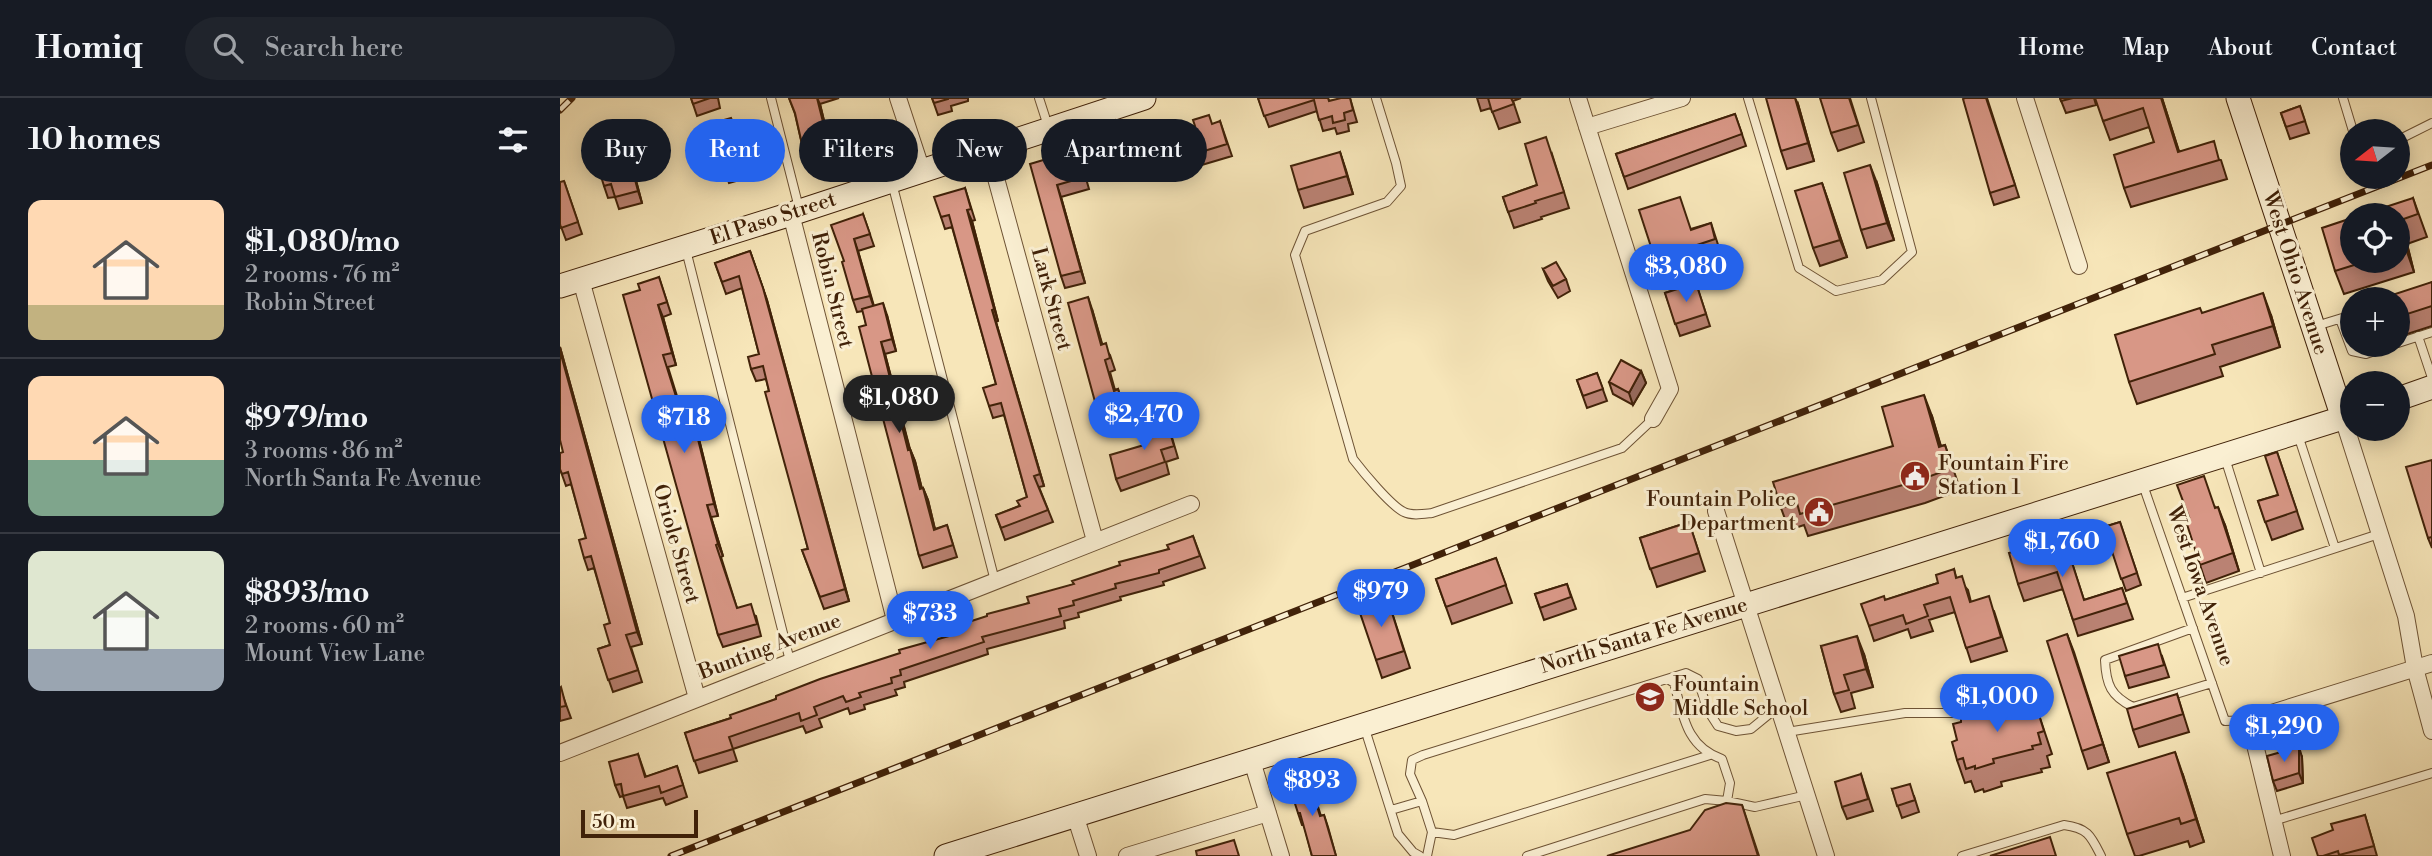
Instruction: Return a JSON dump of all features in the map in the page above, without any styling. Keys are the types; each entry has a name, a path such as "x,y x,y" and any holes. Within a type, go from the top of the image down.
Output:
{"main road":[{"name":"El Paso Street","path":"1080,119 1144,98"},
{"name":"West Ohio Avenue","path":"2238,98 2313,327 2340,398"},
{"name":"El Paso Street","path":"918,172 932,168"},
{"name":"El Paso Street","path":"570,283 888,182"},
{"path":"2410,395 2432,387"},
{"name":"North Santa Fe Avenue","path":"946,856 2340,418"}],"street":[{"path":"898,98 922,171"},
{"path":"1578,98 1670,389 1653,419"},
{"path":"1587,127 1682,98"},
{"path":"2025,98 2079,266"},
{"name":"Lark Street","path":"997,182 1095,541"},
{"name":"Robin Street","path":"795,212 895,620"},
{"name":"Oriole Street","path":"570,283 697,698"},
{"name":"West Ohio Avenue","path":"2354,441 2379,534 2406,617 2414,668 2432,731"},
{"name":"Bunting Avenue","path":"560,753 1191,503"},
{"path":"1716,511 1826,856"},
{"path":"2283,856 2249,720 2432,663"},
{"path":"1252,761 1281,856"},
{"path":"1127,856 1268,813"},
{"path":"1074,815 1088,856"}],"lane":[{"path":"771,98 795,212"},
{"path":"1039,98 1046,119"},
{"path":"1376,98 1401,187 1387,202 1305,230 1295,255 1353,459 1363,471 1403,512 1432,513 1622,448 1653,419"},
{"path":"1748,98 1799,268 1836,291 1882,280 1912,252 1871,98"},
{"path":"2343,98 2349,119"},
{"path":"2410,134 2432,123"},
{"path":"891,182 995,581"},
{"path":"685,247 790,662"},
{"path":"2313,327 2340,318"},
{"path":"2410,339 2432,331"},
{"path":"2418,336 2432,378"},
{"path":"2297,432 2335,548"},
{"path":"2224,455 2260,573"},
{"name":"West Iowa Avenue","path":"2142,481 2225,722 2249,720"},
{"path":"2182,598 2379,534"},
{"path":"2193,628 2105,660 2106,677 2118,699 2133,707 2212,683"},
{"path":"1427,856 1432,832 1410,774 1412,760 1423,755 1686,673 1698,679 1707,709 1718,726 1736,731 1751,729 1779,706"},
{"path":"1668,679 1674,683 1688,731 1697,745 1721,759 1730,783 1727,801"},
{"path":"1787,732 1905,713 1958,713 2034,688"},
{"path":"1364,724 1398,834 1413,852 1420,856"},
{"path":"1432,832 1454,835 1710,755"},
{"path":"2273,821 2432,774"},
{"path":"1527,856 1704,799 1755,807 1807,794"},
{"path":"1391,810 1422,801"},
{"path":"1962,856 2064,825 2076,826 2091,835 2102,856"}],"building":[{"path":"691,98 710,98 693,104"},
{"path":"789,98 817,98 822,119 799,119 799,131"},
{"path":"932,98 948,98 948,99 934,103"},
{"path":"1258,98 1328,98 1329,101 1350,98 1353,110 1344,113 1345,120 1333,123 1332,116 1319,120 1314,100 1264,116"},
{"path":"1488,98 1511,98 1514,104 1492,112"},
{"path":"1766,98 1795,98 1808,143 1781,151"},
{"path":"1820,98 1849,98 1858,125 1831,133"},
{"path":"1986,98 2015,185 1990,193 1963,99"},
{"path":"2095,98 2161,98 2178,152 2214,141 2219,160 2124,188 2114,155 2154,142 2143,108 2103,121"},
{"path":"2300,106 2305,121 2286,127 2281,113"},
{"path":"1735,114 1742,134 1624,177 1616,154"},
{"path":"1209,115 1212,124 1220,121 1227,144 1207,150 1207,119 1196,119"},
{"path":"1546,137 1564,192 1508,212 1503,197 1537,185 1525,144"},
{"path":"1340,152 1347,176 1298,190 1291,166"},
{"path":"1041,161 1041,182 1068,182 1057,185 1081,271 1061,276 1030,164"},
{"path":"1870,165 1887,223 1861,230 1844,173"},
{"path":"564,181 578,222 561,228 560,182"},
{"path":"603,182 636,182 638,191 615,197 611,184 604,186"},
{"path":"1822,183 1840,240 1813,248 1795,191"},
{"path":"965,188 971,209 967,210 994,309 992,310 1040,474 1034,476 1048,510 1001,528 996,515 1020,506 1017,501 1027,497 1001,403 989,406 983,388 996,384 949,215 941,217 934,197"},
{"path":"1680,197 1691,230 1711,223 1715,239 1655,259 1639,210"},
{"path":"2413,198 2418,214 2410,217 2410,203 2398,203"},
{"path":"863,214 870,234 854,239 870,296 853,300 842,262 844,261 831,225"},
{"path":"2340,222 2340,269 2335,271 2322,228"},
{"path":"750,251 763,288 845,589 820,597 802,550 808,549 765,392 769,391 763,366 751,369 748,357 759,354 739,276 722,282 715,263"},
{"path":"1556,262 1566,279 1553,286 1543,269"},
{"path":"659,277 667,302 658,305 672,353 663,355 684,422 693,419 714,504 707,505 718,544 716,545 737,608 751,604 757,624 718,635 623,295 640,290 638,284"},
{"path":"2432,282 2432,306 2410,313 2410,289"},
{"path":"1696,283 1706,314 1675,324 1665,293"},
{"path":"2263,293 2273,326 2212,345 2215,354 2129,382 2115,335 2200,308 2202,313"},
{"path":"1088,297 1101,345 1106,343 1110,358 1105,360 1114,391 1118,389 1122,402 1097,409 1068,303"},
{"path":"883,303 892,339 881,342 908,450 910,449 920,489 923,488 934,530 947,525 953,545 919,556 859,327 866,325 862,309"},
{"path":"560,351 637,632 626,635 638,670 608,680 598,649 610,645 604,625 610,623 591,556 584,558 579,540 586,538 568,472 562,474 560,469 560,453 563,452 560,440"},
{"path":"1621,360 1641,371 1629,393 1609,382"},
{"path":"1597,373 1603,389 1583,396 1577,380"},
{"path":"1924,395 1939,447 1945,445 1950,461 1945,463 1947,470 1800,514 1797,503 1781,508 1773,482 1893,446 1882,407"},
{"path":"1167,422 1174,446 1161,450 1165,462 1116,479 1110,455 1144,445 1139,430"},
{"path":"2277,452 2297,511 2265,522 2258,501 2278,495 2265,456"},
{"path":"2432,460 2432,537 2428,538 2406,467"},
{"path":"2204,476 2215,508 2218,507 2233,553 2200,565 2185,518 2189,517 2177,485"},
{"path":"1689,522 1699,553 1650,569 1640,538"},
{"path":"2120,522 2137,573 2121,579 2104,527"},
{"path":"1193,536 1200,556 1159,570 1159,573 1115,584 1116,588 1073,601 1074,605 1059,609 1061,616 982,637 984,642 900,670 901,675 891,678 892,683 859,693 861,697 846,702 843,696 814,707 817,715 801,721 799,713 729,737 733,749 694,761 685,733 731,718 730,715 776,699 776,696 820,679 900,653 899,650 949,636 947,629 987,614 1029,603 1027,597 1074,584 1072,581 1120,565 1119,562 1169,549 1167,545"},
{"path":"2065,541 2084,600 2122,588 2127,603 2073,620 2057,572 2018,584 2009,553 2026,548 2027,553"},
{"path":"1496,558 1506,585 1446,607 1436,579"},
{"path":"1954,569 1956,578 1962,576 1970,602 1989,596 2001,637 1966,648 1950,597 1924,605 1928,616 1906,624 1903,615 1869,626 1861,604 1884,596 1885,600 1938,583 1936,575"},
{"path":"1567,584 1571,597 1540,608 1535,594"},
{"path":"1387,597 1404,651 1376,660 1358,607"},
{"path":"2067,634 2103,744 2082,751 2047,641"},
{"path":"1857,636 1866,669 1844,675 1849,690 1834,694 1821,646"},
{"path":"2158,644 2164,665 2125,676 2119,656"},
{"path":"560,688 566,706 560,707"},
{"path":"2177,694 2183,714 2133,730 2127,709"},
{"path":"2018,700 2020,703 2028,700 2033,717 2039,715 2044,731 2038,733 2041,744 2032,746 2033,749 1993,759 1994,763 1966,769 1963,758 1957,760 1952,742 1957,740 1953,724 1961,722 1961,718"},
{"path":"2299,747 2299,773 2273,781 2267,756"},
{"path":"2175,752 2196,819 2181,824 2179,818 2127,834 2107,773"},
{"path":"638,754 645,777 677,766 683,785 661,793 659,786 623,796 621,784 615,785 609,762"},
{"path":"1861,774 1868,799 1842,807 1835,782"},
{"path":"1308,776 1320,816 1324,815 1336,856 1312,856 1288,782"},
{"path":"1910,784 1915,800 1897,806 1892,789"},
{"path":"1726,803 1742,805 1758,856 1607,856 1690,830 1705,810"},
{"path":"2365,815 2374,846 2339,855 2338,851 2318,856 2312,838 2333,830 2331,824"},
{"path":"2050,837 2056,856 1990,856"},
{"path":"1234,840 1239,856 1197,856 1196,851"}],"railway":[{"path":"560,110 572,98"},
{"path":"671,856 2432,165"}],"place":[{"name":"Fountain Fire Station 1","path":"1915,476"},
{"name":"Fountain Police Department","path":"1819,512"},
{"name":"Fountain Middle School","path":"1650,697"}]}
